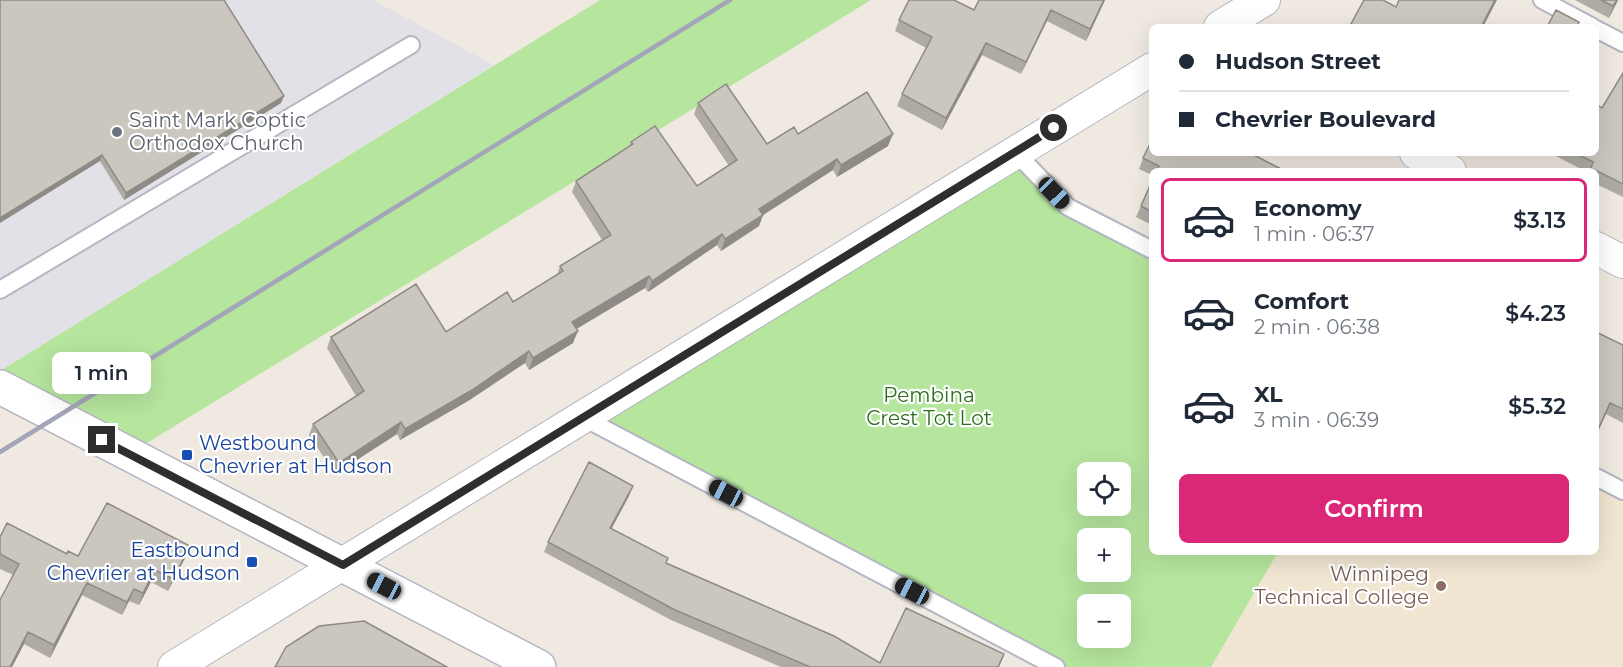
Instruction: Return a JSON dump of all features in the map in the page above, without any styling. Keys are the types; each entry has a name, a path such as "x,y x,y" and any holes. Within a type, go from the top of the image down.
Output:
{"street":[{"path":"1225,24 1264,0"},
{"path":"174,667 1149,71"},
{"path":"1422,156 1444,168"},
{"path":"1599,250 1623,262"},
{"path":"0,387 539,667"}],"lane":[{"path":"1542,0 1587,24"},
{"path":"1599,31 1623,43"},
{"path":"0,290 411,45"},
{"path":"1015,152 1068,207 1149,248"},
{"path":"582,417 1056,667"},
{"path":"1599,479 1623,491"}],"shaded area":[{"path":"0,0 373,0 494,65 0,371"},
{"name":"Winnipeg Technical College","path":"1599,479 1623,491 1623,667 1212,667 1276,555 1599,555"}],"green space":[{"path":"600,0 871,0 129,454 0,371"},
{"name":"Pembina Crest Tot Lot","path":"1015,152 1068,207 1149,248 1149,555 1276,555 1211,667 1056,667 582,417"}],"building":[{"name":"Saint Mark Coptic Orthodox Church","path":"0,0 224,0 284,96 126,193 102,155 0,218"},
{"path":"909,0 954,0 974,10 979,0 1104,0 1090,29 1051,10 1026,62 986,43 946,118 902,94 932,37 899,20"},
{"path":"1364,0 1383,0 1396,7 1399,0 1495,0 1483,24 1351,24"},
{"path":"1601,0 1617,0 1613,6"},
{"path":"1556,10 1579,22 1578,24 1549,24"},
{"path":"1623,73 1623,184 1599,172 1599,168 1591,168 1593,162 1581,156 1599,156 1599,106 1602,108"},
{"path":"726,84 767,144 794,127 798,134 867,92 893,134 841,165 837,159 759,209 763,215 725,239 722,234 652,281 649,276 572,322 578,331 533,358 529,351 472,390 405,429 401,422 339,463 313,424 364,391 331,337 416,284 446,332 507,292 513,302 563,271 560,266 611,235 576,181 633,144 631,142 655,126 697,186 737,160 698,103"},
{"path":"1149,146 1149,156 1256,156 1279,168 1158,168 1159,166 1143,158"},
{"path":"1149,188 1149,210 1141,206"},
{"path":"1599,333 1623,345 1623,409 1610,403 1599,427"},
{"path":"589,462 633,486 610,528 668,558 666,563 834,636 880,663 906,608 1004,654 998,667 807,667 675,610 548,542"},
{"path":"107,503 190,546 173,579 155,570 143,593 134,589 127,602 87,583 54,645 28,632 10,667 0,667 0,600 19,564 0,554 0,537 7,523 67,554 68,551 78,556"},
{"path":"364,621 447,667 275,667 286,647 319,626"}],"railway":[{"path":"0,452 730,0"}],"place":[{"name":"Saint Mark Coptic Orthodox Church","path":"117,132"},
{"name":"Westbound Chevrier at Hudson","path":"187,455"},
{"name":"Eastbound Chevrier at Hudson","path":"252,562"},
{"name":"Winnipeg Technical College","path":"1441,586"}],"route":[{"path":"102,440 343,565 1054,128"}]}
